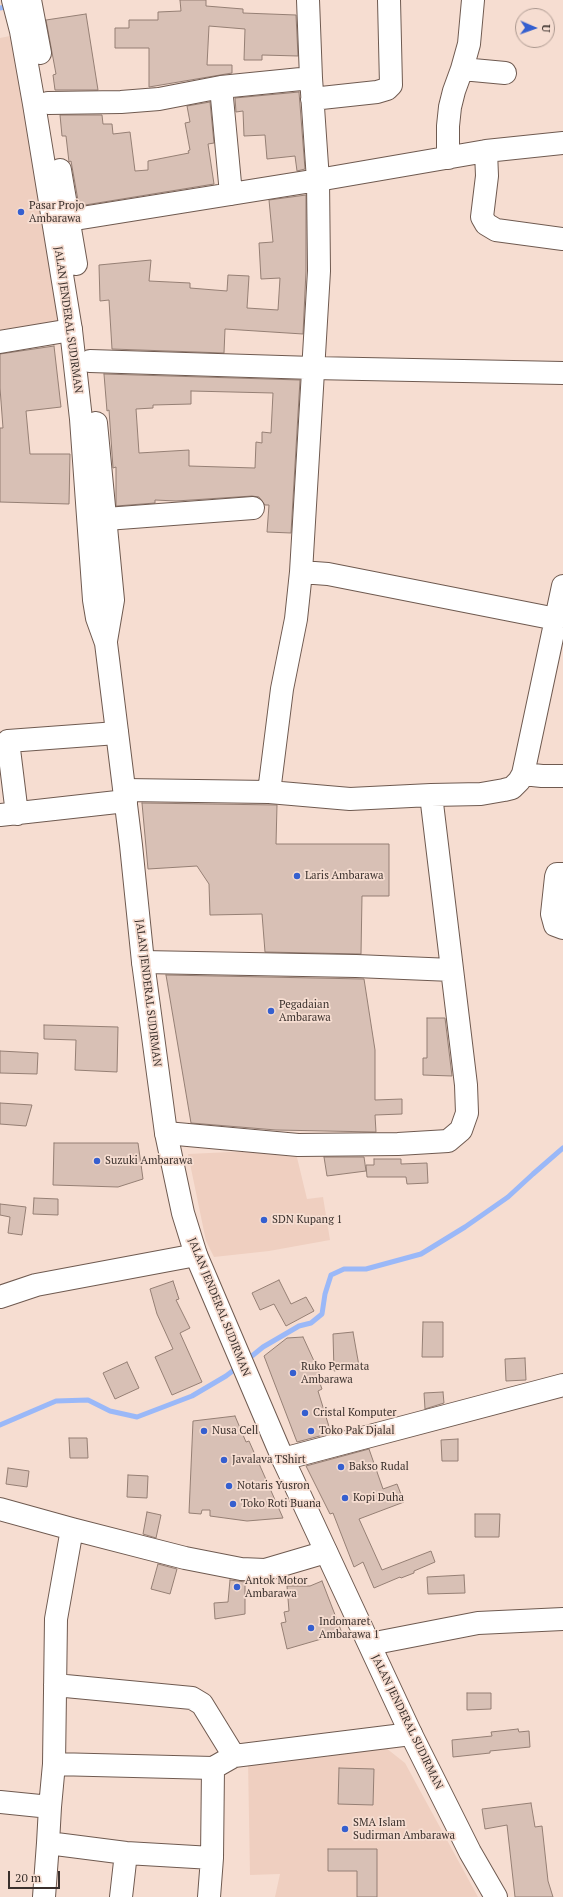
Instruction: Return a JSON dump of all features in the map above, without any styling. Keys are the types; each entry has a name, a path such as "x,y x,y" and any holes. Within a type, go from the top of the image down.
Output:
{"street":[{"name":"JALAN JENDERAL SUDIRMAN","path":"13,0 27,13 48,103 69,220 90,361 113,600 106,643"},
{"path":"269,792 282,689 296,619 301,572 319,271 318,180 311,89 308,0"},
{"path":"48,103 121,102 159,99 221,87 377,92 391,85 389,0"},
{"path":"448,158 448,126 450,106 469,44 473,0"},
{"name":"JALAN JENDERAL SUDIRMAN","path":"27,13 36,119 71,330 81,419 94,600 97,618 106,643 125,796 143,962 166,1132 183,1213 196,1254 283,1459 411,1734 470,1852 496,1897"},
{"path":"462,69 505,73"},
{"path":"221,87 231,194"},
{"path":"69,220 486,151 563,143"},
{"path":"486,151 487,176 482,217 486,224 496,230 563,239"},
{"path":"0,342 71,330"},
{"path":"90,361 313,368 563,373"},
{"path":"106,519 253,508"},
{"path":"301,572 342,577 556,619"},
{"path":"117,733 8,741 5,754 9,815 125,796 269,792 350,799 481,794 512,788 523,774 563,586"},
{"path":"523,774 563,776"},
{"path":"166,1132 298,1145 398,1144 448,1141 462,1130 467,1114 466,1085 432,795"},
{"path":"563,874 557,874 556,877 552,914 555,925 563,928"},
{"path":"143,962 356,966 452,970"},
{"path":"0,1297 36,1285 196,1254"},
{"path":"283,1459 563,1385"},
{"path":"0,1509 185,1558 241,1569 265,1570 326,1552"},
{"path":"44,1897 54,1764 56,1619 72,1529"},
{"path":"370,1644 478,1623 563,1619"},
{"path":"55,1685 192,1698 202,1704 234,1756"},
{"path":"54,1764 213,1768 234,1756 411,1734"},
{"path":"209,1897 212,1858 213,1768"},
{"path":"0,1802 50,1807"},
{"path":"48,1843 126,1853 212,1858"},
{"path":"121,1897 126,1853"}],"shaded area":[{"name":"Pasar Projo Ambarawa","path":"15,35 59,326 0,335 0,38"},
{"name":"SDN Kupang 1","path":"295,1149 307,1199 323,1197 330,1240 269,1251 214,1257 206,1241 188,1154"},
{"name":"SMA Islam Sudirman Ambarawa","path":"386,1748 405,1763 478,1897 275,1897 280,1874 250,1875 248,1760"}],"building":[{"path":"180,0 206,0 206,6 243,9 243,13 296,15 298,56 262,55 262,60 244,60 245,29 209,26 207,65 232,65 232,73 149,87 149,48 115,48 115,28 129,28 129,20 158,20 158,12 181,11"},
{"path":"86,14 98,90 55,90 53,75 56,74 46,20"},
{"path":"299,92 305,169 297,171 295,156 267,159 265,135 244,136 243,111 236,112 235,98"},
{"path":"210,102 214,143 208,144 214,184 79,206 71,161 69,162 66,136 62,136 60,115 102,115 103,124 112,124 113,134 130,132 135,171 148,170 148,161 189,153 188,151 190,150 185,123 190,122 187,106"},
{"path":"306,195 306,271 303,334 225,329 224,353 112,349 109,300 100,301 99,265 151,260 149,281 190,283 190,288 227,291 228,275 249,276 247,308 278,310 280,278 261,279 259,243 273,242 269,200"},
{"path":"54,346 61,407 26,411 30,454 70,454 69,504 0,502 0,428 3,428 0,388 0,354"},
{"path":"104,374 300,380 291,533 267,532 269,505 265,505 259,497 252,496 176,501 155,500 155,503 116,506 116,467 113,468 109,410 107,411","holes":["191,391 273,393 271,433 262,432 262,443 256,442 255,468 189,466 189,450 139,453 136,409 153,408 153,405 191,404"]},
{"name":"Laris Ambarawa","path":"142,803 277,805 276,844 389,844 389,896 362,896 361,954 265,952 262,914 210,915 209,884 197,866 148,869"},
{"name":"Pegadaian Ambarawa","path":"166,975 364,979 375,1050 375,1100 402,1099 402,1114 375,1115 376,1132 276,1130 191,1123"},
{"path":"427,1018 445,1018 452,1076 423,1075 423,1058 427,1058"},
{"path":"44,1025 118,1027 117,1072 75,1070 76,1040 44,1039"},
{"path":"0,1051 38,1053 37,1074 0,1073"},
{"path":"0,1103 32,1105 26,1126 0,1124"},
{"name":"Suzuki Ambarawa","path":"54,1143 138,1143 143,1179 118,1187 53,1185"},
{"path":"324,1157 364,1157 366,1171 327,1176"},
{"path":"374,1159 401,1159 401,1164 427,1163 428,1183 407,1184 406,1177 367,1177 366,1165 374,1165"},
{"path":"34,1198 58,1199 58,1215 33,1214"},
{"path":"0,1204 26,1207 22,1235 8,1233 10,1217 0,1215"},
{"path":"279,1280 291,1304 306,1297 314,1311 286,1326 274,1304 260,1310 252,1293"},
{"path":"173,1281 179,1299 176,1300 190,1328 180,1333 202,1382 172,1395 155,1357 173,1349 157,1314 150,1289"},
{"path":"423,1322 443,1322 443,1357 422,1357"},
{"path":"353,1332 359,1366 334,1371 333,1334"},
{"path":"303,1337 320,1374 317,1375 322,1389 318,1391 331,1433 297,1442 264,1356 287,1338"},
{"path":"525,1358 526,1380 506,1381 505,1359"},
{"path":"127,1362 139,1388 115,1399 103,1373"},
{"path":"443,1392 444,1403 425,1409 424,1393"},
{"path":"235,1416 246,1442 249,1441 283,1518 247,1521 210,1516 210,1510 202,1510 201,1514 189,1513 193,1421"},
{"path":"69,1438 87,1438 88,1458 70,1458"},
{"path":"458,1439 458,1461 442,1461 441,1440"},
{"path":"369,1449 383,1489 397,1484 404,1502 359,1519 382,1570 431,1551 435,1562 414,1571 414,1573 374,1588 363,1562 354,1567 333,1513 330,1514 306,1466"},
{"path":"8,1468 29,1471 27,1487 6,1484"},
{"path":"128,1475 148,1476 147,1498 127,1497"},
{"path":"147,1512 161,1515 156,1538 143,1534"},
{"path":"475,1514 500,1514 499,1537 475,1537"},
{"path":"158,1564 177,1569 170,1594 151,1589"},
{"path":"464,1575 465,1593 428,1594 427,1577"},
{"name":"Antok Motor Ambarawa","path":"230,1580 245,1582 245,1614 215,1619 214,1603 228,1602"},
{"name":"Indomaret Ambarawa 1","path":"322,1581 342,1633 287,1649 281,1623 286,1622 284,1612 289,1611 287,1586 310,1586"},
{"path":"467,1693 491,1693 491,1709 467,1710"},
{"path":"518,1729 519,1732 529,1731 530,1747 453,1757 452,1740 492,1736 491,1732"},
{"path":"339,1768 374,1769 373,1805 338,1804"},
{"path":"531,1803 535,1827 542,1826 548,1881 553,1897 515,1897 507,1825 485,1829 482,1809"},
{"path":"328,1849 377,1849 377,1897 357,1897 357,1871 328,1871"}],"waterway":[{"path":"0,8 10,6"},
{"path":"247,1360 263,1347 299,1326 311,1323 322,1314 325,1294 331,1275 344,1269 366,1269 421,1254 465,1227 508,1197 563,1148"},
{"path":"0,1425 56,1401 88,1400 110,1411 137,1417 192,1396 226,1376 239,1366"}],"place":[{"name":"Pasar Projo Ambarawa","path":"21,212"},
{"name":"Laris Ambarawa","path":"297,876"},
{"name":"Pegadaian Ambarawa","path":"271,1011"},
{"name":"Suzuki Ambarawa","path":"97,1161"},
{"name":"SDN Kupang 1","path":"264,1220"},
{"name":"Ruko Permata Ambarawa","path":"293,1373"},
{"name":"Cristal Komputer","path":"305,1413"},
{"name":"Nusa Cell","path":"204,1431"},
{"name":"Toko Pak Djalal","path":"311,1431"},
{"name":"Javalava TShirt","path":"224,1460"},
{"name":"Bakso Rudal","path":"341,1467"},
{"name":"Notaris Yusron","path":"229,1486"},
{"name":"Kopi Duha","path":"345,1498"},
{"name":"Toko Roti Buana","path":"233,1504"},
{"name":"Antok Motor Ambarawa","path":"237,1587"},
{"name":"Indomaret Ambarawa 1","path":"311,1628"},
{"name":"SMA Islam Sudirman Ambarawa","path":"345,1829"}]}
